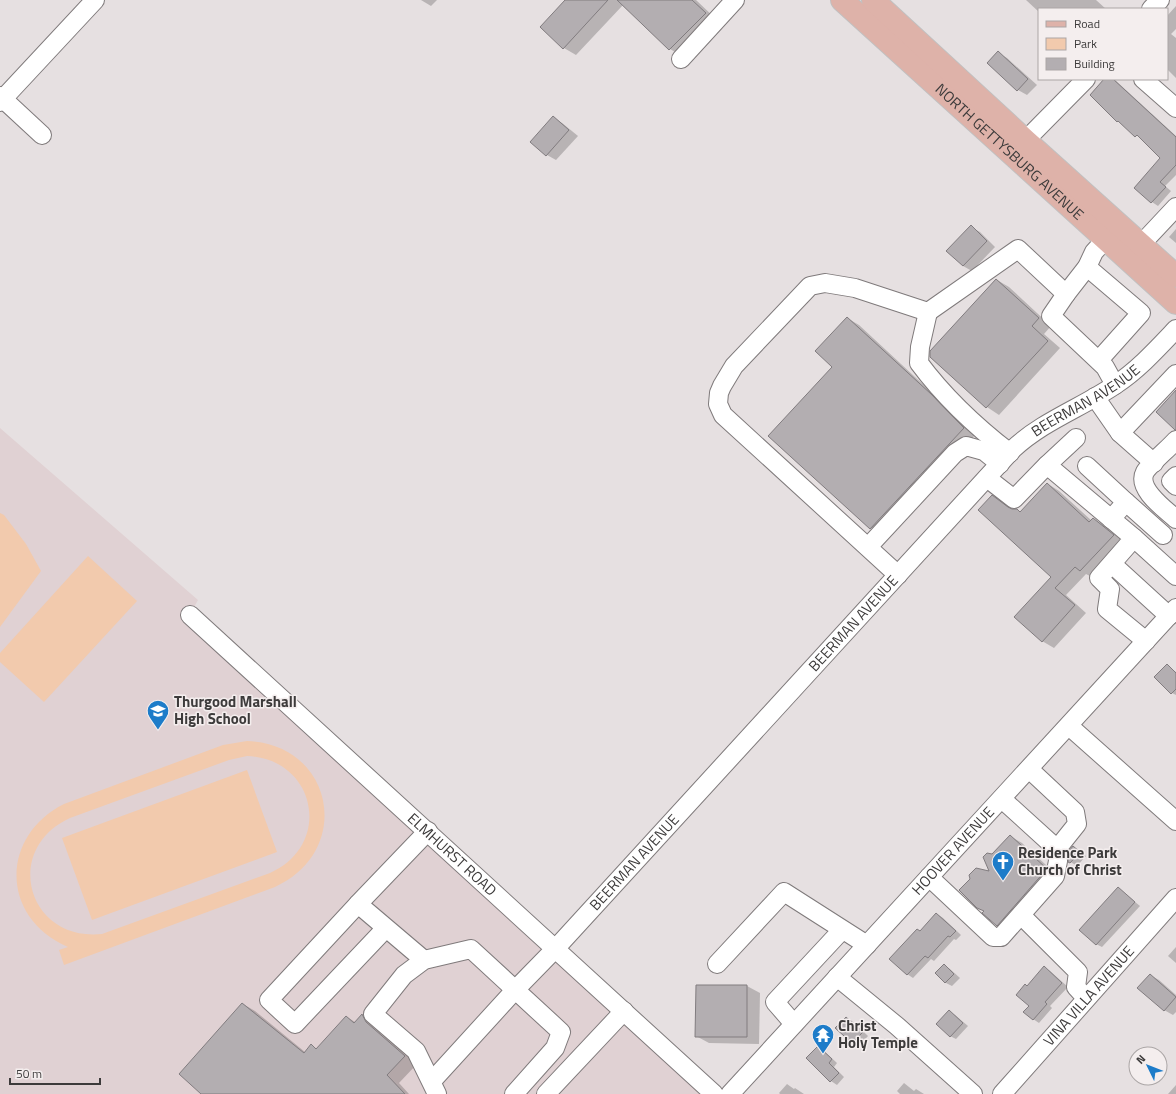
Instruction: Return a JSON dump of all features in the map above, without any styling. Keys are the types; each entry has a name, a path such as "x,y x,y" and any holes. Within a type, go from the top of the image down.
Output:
{"main road":[{"name":"NORTH GETTYSBURG AVENUE","path":"842,0 1019,147 1134,252 1176,303"},
{"name":"NORTH GETTYSBURG AVENUE","path":"873,0 1019,147"},
{"name":"NORTH GETTYSBURG AVENUE","path":"1134,252 1176,276"}],"street":[{"path":"42,135 1,99 94,0"},
{"path":"681,59 735,0"},
{"path":"1152,8 1160,0"},
{"path":"1019,147 1085,80"},
{"path":"1144,80 1176,108"},
{"path":"1134,252 1176,206"},
{"path":"1112,232 1094,252 1087,267 1051,316 1106,367 1115,385"},
{"path":"1005,459 980,430 936,386 919,363 920,347 928,312 1018,250 1066,294"},
{"path":"1087,267 1141,313 1099,360"},
{"path":"898,575 723,415 718,404 719,393 734,366 810,286 825,283 855,288 928,312"},
{"name":"BEERMAN AVENUE","path":"434,1088 515,990 556,948 1005,459 1034,431 1115,385 1149,358 1176,329"},
{"path":"1120,433 1176,374"},
{"path":"1095,397 1120,433 1154,463"},
{"path":"987,478 1014,499 1076,438"},
{"path":"1176,440 1145,473 1143,482 1147,492 1176,519"},
{"path":"868,547 955,453 966,446 1005,459"},
{"path":"1047,465 1134,538 1176,576"},
{"path":"1087,466 1163,535"},
{"path":"1176,476 1171,481 1176,486"},
{"path":"1111,519 1126,502"},
{"path":"1134,538 1099,578 1110,589 1107,608 1146,641"},
{"path":"1112,564 1172,612"},
{"name":"HOOVER AVENUE","path":"730,1094 1172,612"},
{"name":"ELMHURST ROAD","path":"190,615 624,1010 714,1094"},
{"path":"1069,726 1176,821"},
{"path":"1029,769 1075,812 1077,824 1057,849"},
{"path":"929,877 993,937 1001,937 1055,876 1058,861 1057,849 1002,799"},
{"path":"386,928 295,1024 269,1000 428,831"},
{"path":"717,964 784,892 867,945"},
{"name":"VINA VILLA AVENUE","path":"1002,1094 1176,898"},
{"path":"358,904 424,960"},
{"path":"1021,915 1078,972 1076,987 1086,998"},
{"path":"794,1024 775,1002 842,930"},
{"path":"434,1088 416,1051 373,1014 404,975 424,960 471,949 560,1032 555,1048 514,1094"},
{"path":"837,977 897,1026 973,1094"},
{"path":"546,1094 624,1010"}],"shaded area":[{"name":"Thurgood Marshall High School","path":"0,428 198,600 190,615 714,1094 0,1094"}],"green space":[{"path":"0,513 4,515 26,544 41,571 0,627"},
{"path":"88,556 137,601 44,702 0,662 0,653"},
{"path":"247,741 276,747 299,760 315,779 323,802 324,826 316,849 300,871 275,887 64,965 59,950 68,947 46,934 30,917 20,897 16,877 19,856 28,836 43,818 64,804 223,745","holes":["247,756 271,761 289,772 302,787 308,805 309,824 303,843 290,860 270,873 102,934 76,933 56,924 41,909 32,891 30,870 36,850 49,832 70,818 229,760"]},
{"path":"247,770 277,852 92,920 62,838"}],"building":[{"path":"565,0 608,0 563,49 540,27"},
{"path":"617,0 692,0 706,13 669,50"},
{"path":"998,51 1028,79 1017,91 987,63"},
{"path":"1103,80 1114,80 1176,137 1176,165 1160,182 1166,187 1151,203 1134,188 1160,158 1137,135 1135,137 1118,121 1117,122 1090,95"},
{"path":"553,116 569,130 546,156 530,142"},
{"path":"971,225 987,241 963,266 946,251"},
{"path":"996,279 1039,318 1032,326 1048,341 986,408 930,357 930,351"},
{"path":"847,317 931,394 964,428 870,529 768,436 832,367 815,351"},
{"path":"1176,390 1176,430 1175,430 1156,412"},
{"path":"1047,483 1089,522 1093,518 1114,535 1080,571 1075,567 1055,588 1075,605 1042,642 1014,617 1051,577 978,510 992,495 1008,507 1017,509 1020,512"},
{"path":"1167,664 1176,673 1176,689 1171,694 1154,677"},
{"name":"Residence Park Church of Christ","path":"1010,835 1046,868 997,926 982,913 984,911 977,908 959,890 970,879 969,875 976,868 989,871 983,857 987,853 992,854"},
{"path":"1073,846 1080,852 1070,863 1068,862 1068,852"},
{"path":"1118,887 1135,902 1096,945 1079,930"},
{"path":"936,913 956,931 950,937 948,936 928,958 925,956 907,975 889,959 917,929 920,931"},
{"path":"944,964 954,974 945,983 935,973"},
{"path":"1044,966 1062,983 1045,1002 1047,1004 1033,1020 1023,1012 1029,1006 1016,995 1025,984 1027,986"},
{"path":"1150,974 1176,997 1164,1011 1137,988"},
{"path":"696,985 747,985 747,1037 695,1037"},
{"path":"242,1003 304,1053 311,1044 316,1049 346,1016 354,1023 362,1014 366,1022 405,1056 387,1075 405,1094 201,1094 179,1074"},
{"path":"949,1010 963,1023 950,1037 936,1024"},
{"path":"846,1017 863,1032 852,1043 835,1028"},
{"path":"818,1046 832,1059 829,1063 839,1073 830,1082 806,1058"}],"place":[{"name":"Thurgood Marshall High School","path":"158,730"},
{"name":"Residence Park Church of Christ","path":"1003,882"},
{"name":"Christ Holy Temple","path":"823,1054"}]}
